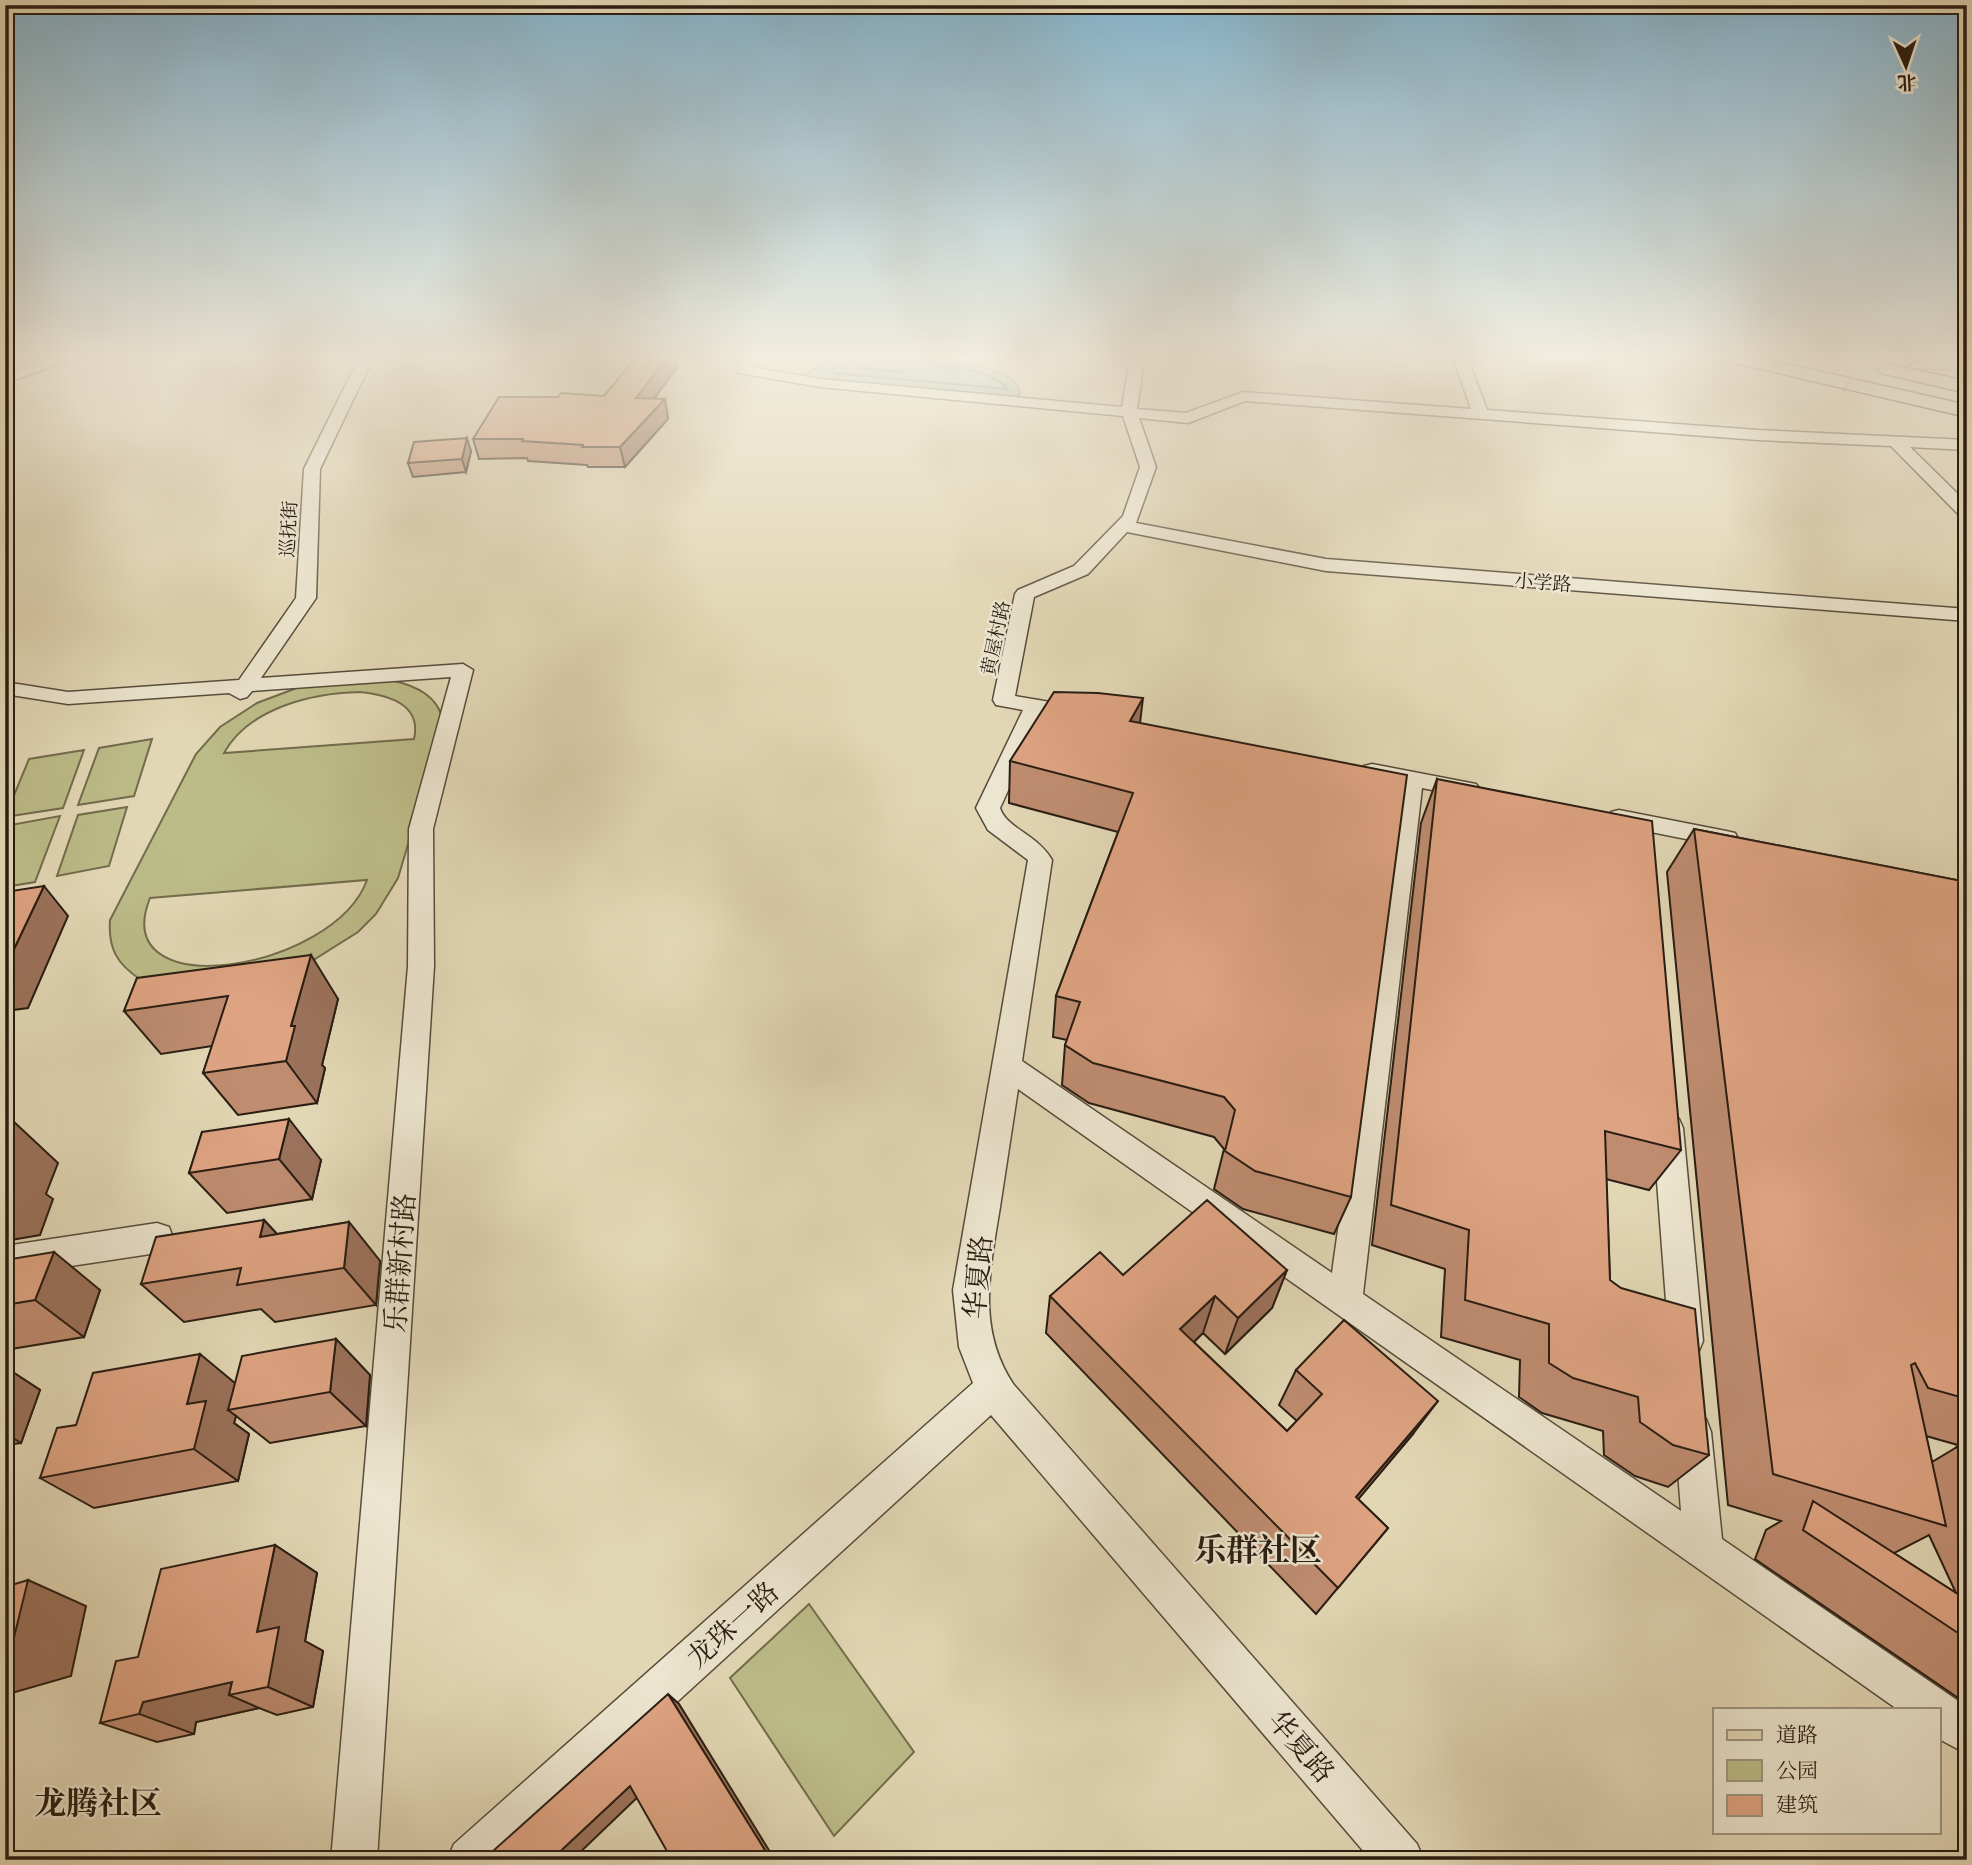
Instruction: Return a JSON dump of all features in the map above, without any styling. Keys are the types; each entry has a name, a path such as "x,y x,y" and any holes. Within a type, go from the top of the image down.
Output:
{"street":[{"name":"巡抚街","path":"242,691 306,598 312,469 326,441"},
{"name":"黄屋村路","path":"1020,703 1025,594 1081,570 1131,517 1148,467 1139,441"},
{"path":"1882,441 1967,445"},
{"path":"1896,442 1967,513"},
{"name":"小学路","path":"1123,526 1326,565 1967,615"},
{"name":"乐群新村路","path":"242,691 463,670 421,829 421,966 354,1860"},
{"path":"5,688 68,698 242,691"},
{"path":"1020,703 1103,719"},
{"name":"华夏路","path":"1020,703 988,808 989,817 996,825 1037,852 1040,860 970,1290 971,1328 982,1364 994,1388 1401,1860"},
{"path":"1345,765 1494,794"},
{"path":"1603,815 1645,837 1751,844"},
{"path":"1007,1066 1932,1708"},
{"path":"1666,1097 1703,1549"},
{"path":"5,1261 158,1238"},
{"name":"龙珠一路","path":"470,1860 994,1388"},
{"path":"1940,1714 1967,1733"}],"lane":[{"path":"1345,1300 1412,778"}],"green space":[{"path":"391,680 425,693 441,713 444,723 398,878 376,914 358,932 307,964 141,980 120,962 116,955 111,939 110,920 196,754 220,727 257,703 302,686","holes":["360,692 391,699 408,710 413,717 414,739 224,753 235,738 265,714 302,700","367,880 346,911 313,937 272,955 230,964 191,965 161,954 145,933 150,898"]},
{"path":"152,739 134,796 78,805 99,748"},
{"path":"84,750 63,808 5,817 29,759"},
{"path":"127,807 109,866 57,876 78,815"},
{"path":"60,816 35,882 5,887 5,826"},
{"path":"809,1604 914,1752 834,1836 730,1678"}],"building":[{"path":"466,441 462,459 408,463 414,442"},
{"path":"523,441 626,441 620,447 582,447 583,445"},
{"path":"1054,692 1143,698 1130,721 1407,775 1351,1197 1255,1171 1225,1151 1235,1110 1224,1097 1093,1063 1065,1045 1080,1002 1056,996 1133,793 1010,761"},
{"path":"1437,779 1652,821 1681,1150 1605,1131 1610,1280 1621,1288 1695,1309 1709,1455 1673,1445 1640,1422 1638,1397 1573,1378 1549,1363 1549,1324 1465,1300 1469,1230 1391,1205"},
{"path":"1694,829 1967,882 1967,1399 1928,1388 1915,1363 1911,1365 1946,1526 1773,1474"},
{"path":"44,886 5,968 5,892"},
{"path":"311,955 291,1026 295,1026 286,1061 203,1073 228,996 124,1011 137,978"},
{"path":"289,1119 279,1159 189,1173 202,1132"},
{"path":"13,1121 5,1140 5,1123"},
{"path":"1207,1200 1287,1270 1238,1318 1215,1296 1180,1329 1287,1431 1322,1394 1296,1370 1344,1320 1438,1401 1356,1497 1388,1528 1338,1588 1050,1296 1100,1252 1123,1275"},
{"path":"264,1220 260,1237 349,1222 344,1268 237,1285 241,1268 141,1284 156,1237"},
{"path":"54,1252 35,1300 5,1305 5,1260"},
{"path":"336,1339 330,1392 228,1410 242,1356"},
{"path":"200,1354 187,1404 206,1401 194,1449 40,1478 57,1428 76,1425 93,1373"},
{"path":"1957,1447 1967,1448 1967,1466"},
{"path":"1813,1501 1967,1600 1967,1639 1803,1530"},
{"path":"275,1545 257,1632 279,1627 268,1687 229,1695 232,1682 143,1702 139,1714 100,1723 116,1661 138,1657 161,1569"},
{"path":"28,1580 10,1654 5,1655 5,1587"},
{"path":"668,1694 771,1860 672,1860 630,1786 551,1860 483,1860"}],"district":[{"name":"乐群社区","path":"1258,1549"},
{"name":"龙腾社区","path":"98,1802"}]}
